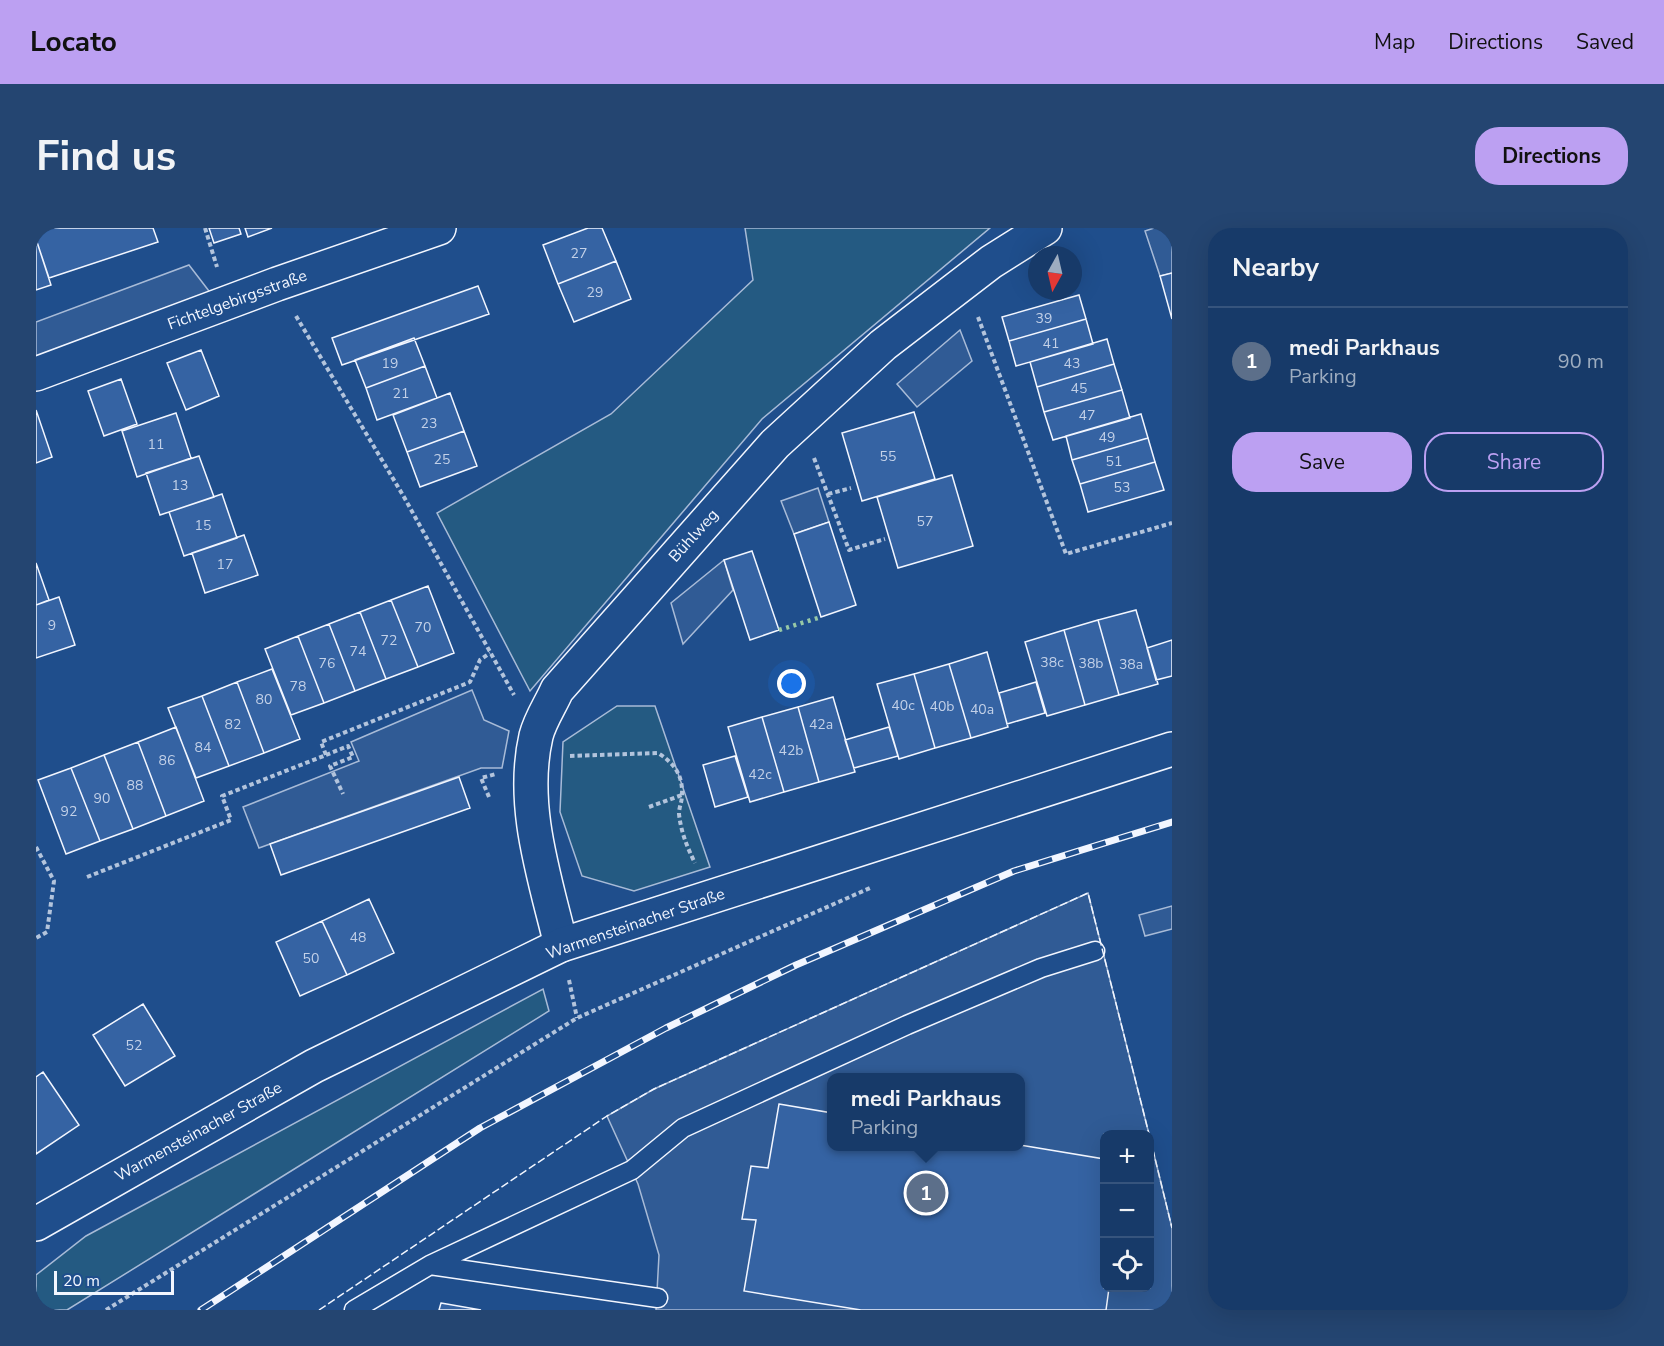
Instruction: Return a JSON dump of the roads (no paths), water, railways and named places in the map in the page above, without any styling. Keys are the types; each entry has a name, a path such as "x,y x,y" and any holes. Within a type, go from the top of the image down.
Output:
{"street":[{"name":"Fichtelgebirgsstraße","path":"36,374 277,284 439,228"},
{"name":"Bühlweg","path":"561,945 537,843 530,793 536,735 557,690 775,444 883,345 991,262 1045,228"},
{"name":"Warmensteinacher Straße","path":"36,1224 314,1066 561,945 1172,748"}],"lane":[{"path":"354,1310 430,1265 632,1170 683,1128 1010,981 1041,968 1095,951"},
{"path":"430,1265 658,1298"}],"railway":[{"path":"201,1310 480,1128 666,1028 796,965 1014,871 1172,822"}],"place":[{"name":"medi Parkhaus","path":"926,1193"}]}
